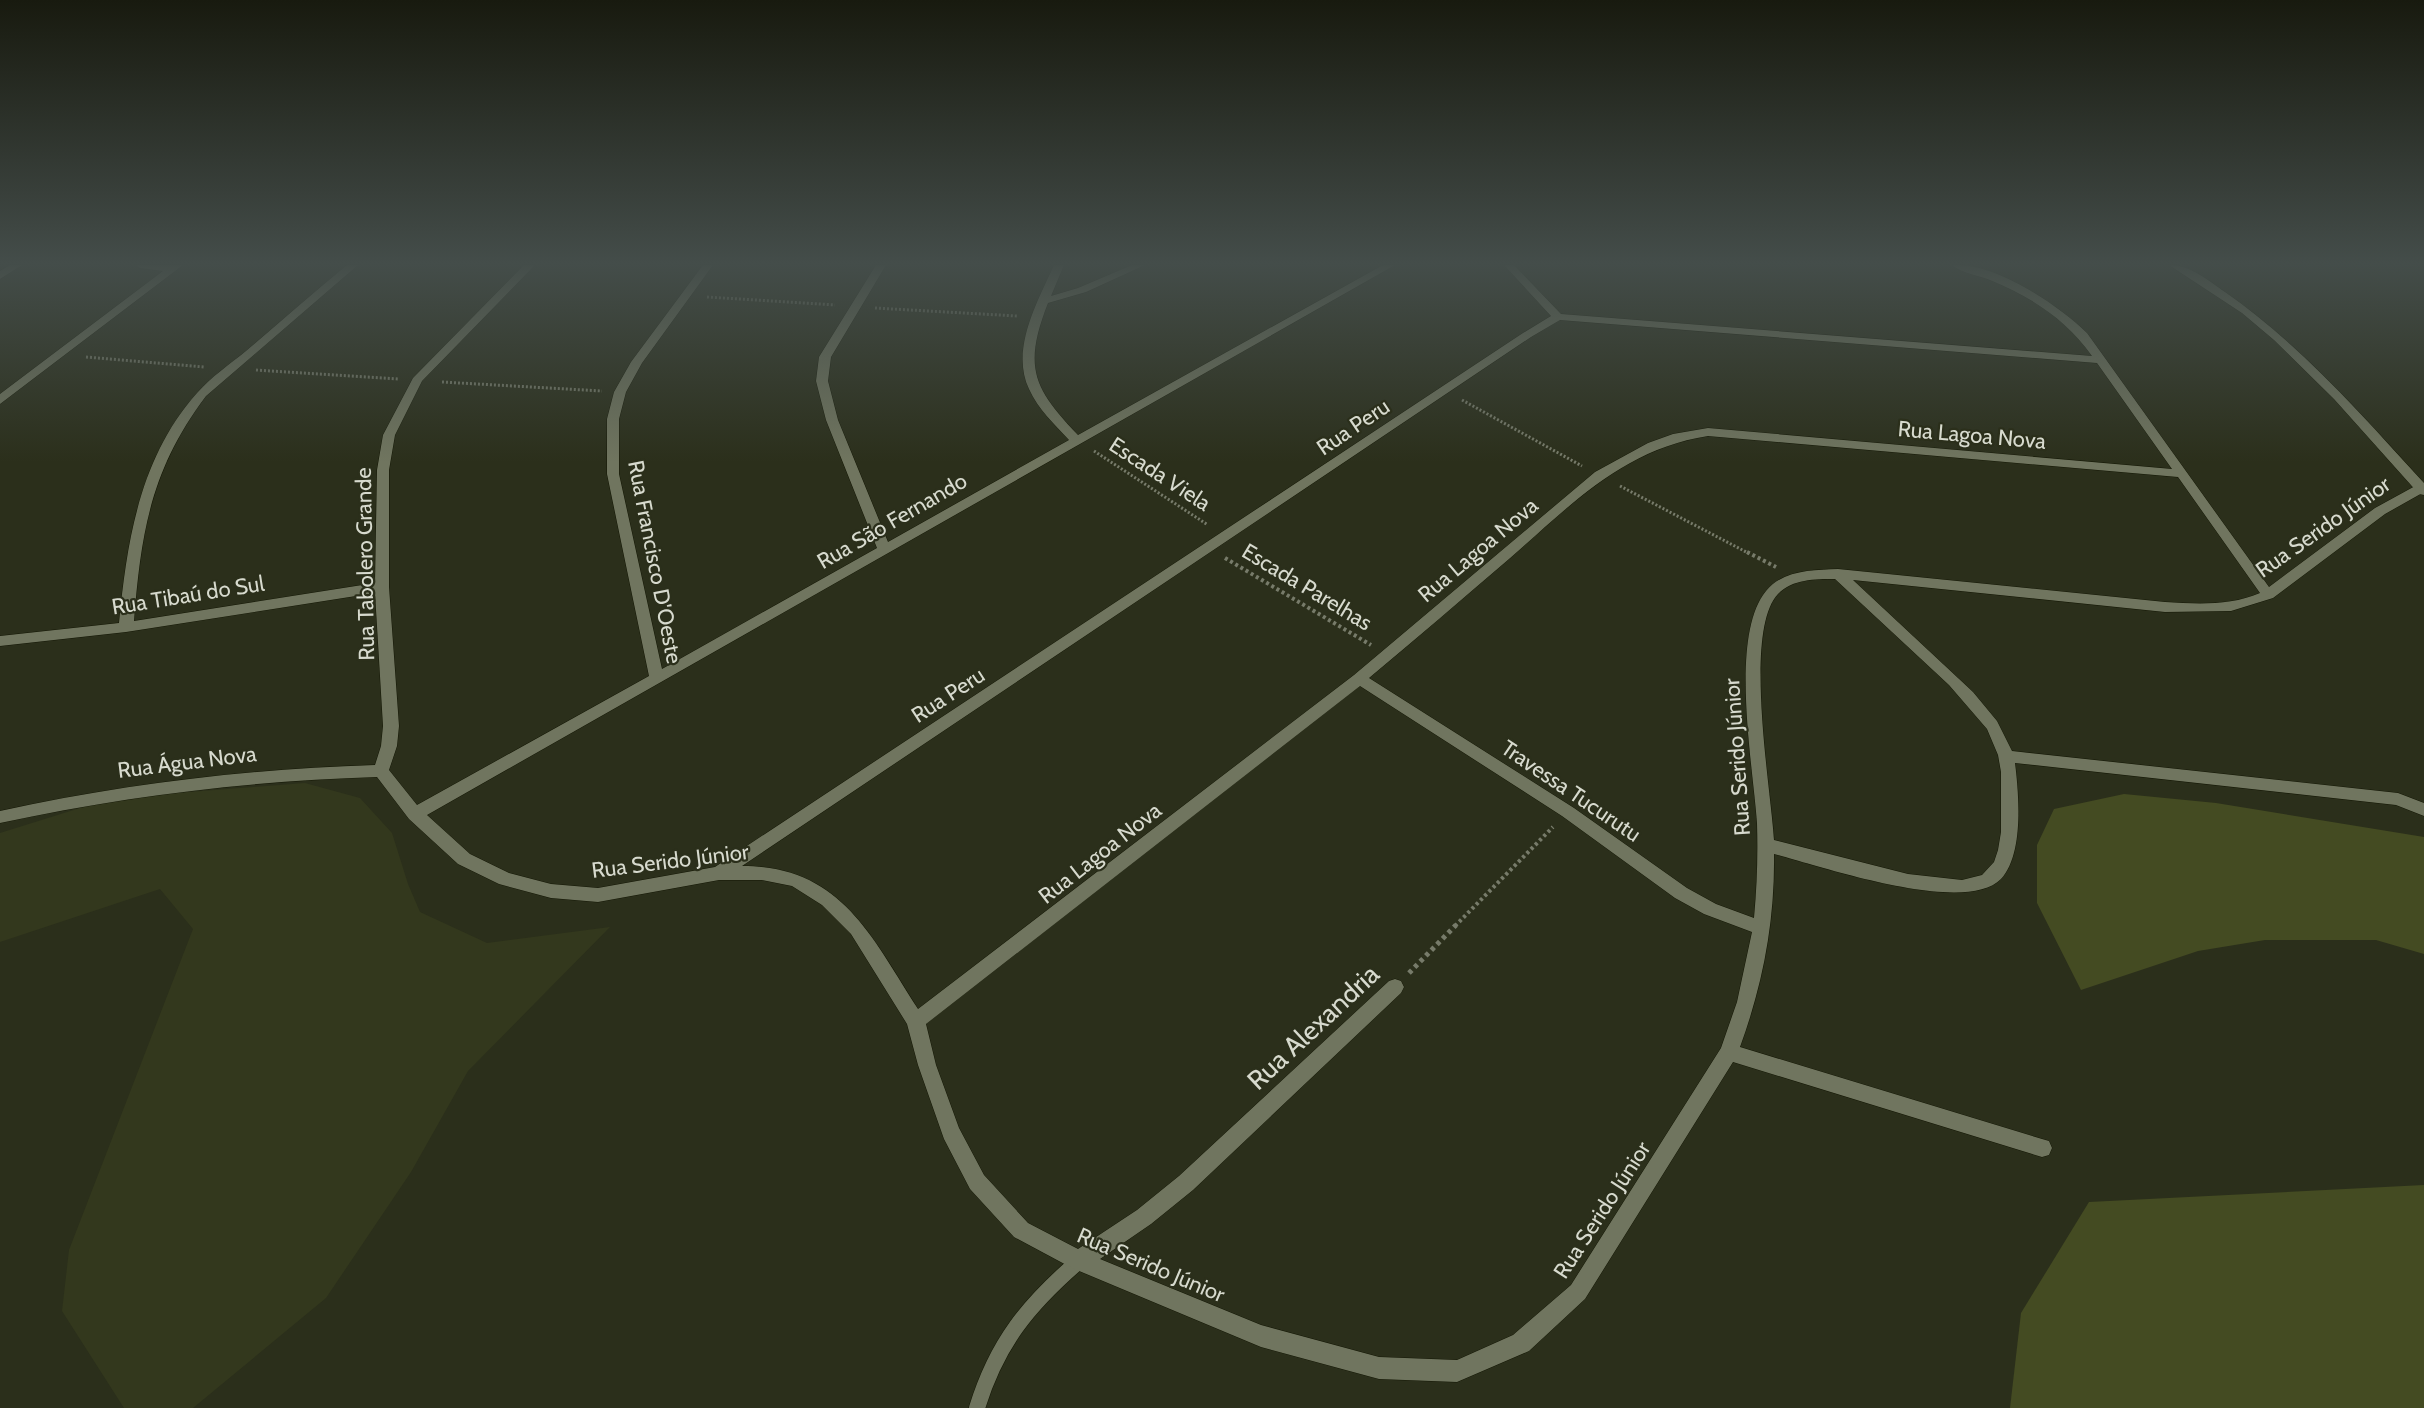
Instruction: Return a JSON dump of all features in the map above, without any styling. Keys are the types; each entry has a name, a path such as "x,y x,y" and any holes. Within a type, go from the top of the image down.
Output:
{"street":[{"path":"0,400 90,331"},
{"path":"126,627 130,575 144,496 161,453 181,419 202,394 275,331"},
{"name":"Rua Tabolero Grande","path":"381,771 389,746 391,726 382,587 383,470 389,435 417,380 465,331"},
{"name":"Rua Francisco D'Oeste","path":"657,679 613,474 614,418 620,392 659,331"},
{"path":"841,331 825,357 822,381 832,420 885,551"},
{"path":"1032,331 1027,361 1033,382 1043,404 1075,439"},
{"name":"Rua São Fernando","path":"416,814 885,551 1075,439 1271,331"},
{"name":"Rua Peru","path":"719,873 1535,331"},
{"path":"1731,331 2100,360"},
{"path":"2079,331 2268,595"},
{"path":"2273,331 2305,361 2423,489"},
{"name":"Rua Lagoa Nova","path":"916,1021 1359,679 1599,475 1623,460 1677,437 1708,432 2182,474"},
{"name":"Rua Serido Júnior","path":"381,771 416,814 464,859 505,879 551,891 598,895 719,873 762,873 796,880 828,900 857,928 916,1021 927,1065 951,1132 977,1182 1021,1230 1079,1261 1261,1335 1379,1368 1457,1371 1521,1343 1578,1292 1729,1052 1743,1018 1764,929 1766,845 1753,664 1755,631 1765,602 1777,587 1795,577 1838,574 2199,608 2252,603 2268,595 2380,511 2423,489"},
{"path":"1766,845 1916,882 1950,887 1979,885 1992,876 2004,861 2010,842 2006,756 1998,735 1987,717 1838,574"},
{"name":"Rua Tibaú do Sul","path":"0,641 126,627 382,587"},
{"name":"Travessa Tucurutu","path":"1359,679 1568,812 1682,893 1710,909 1764,929"},
{"path":"2006,756 2398,799 2424,810"},
{"name":"Rua Água Nova","path":"0,817 102,795 226,778 311,772 381,771"},
{"name":"Rua Alexandria","path":"1079,1261 1144,1217 1186,1183 1395,987"},
{"path":"1729,1052 2042,1149"}],"lane":[{"path":"977,1408 982,1389 1001,1351 1033,1303 1079,1261"}],"path":[{"path":"58,355 230,369 620,392"},
{"name":"Escada Viela","path":"1075,439 1227,537"},
{"name":"Escada Parelhas","path":"1209,549 1387,654"},
{"name":"Rua Alexandria","path":"1395,987 1568,812"}],"shaded area":[{"path":"305,783 360,798 392,833 408,884 420,912 487,943 610,927 468,1071 411,1172 326,1298 193,1408 124,1408 62,1311 69,1250 193,929 160,889 0,942 0,833 112,798"},
{"path":"2124,794 2216,803 2424,837 2424,954 2376,940 2265,940 2198,951 2081,990 2037,903 2037,845 2054,809"},
{"path":"2424,1185 2424,1408 2010,1408 2021,1313 2089,1202"}]}
